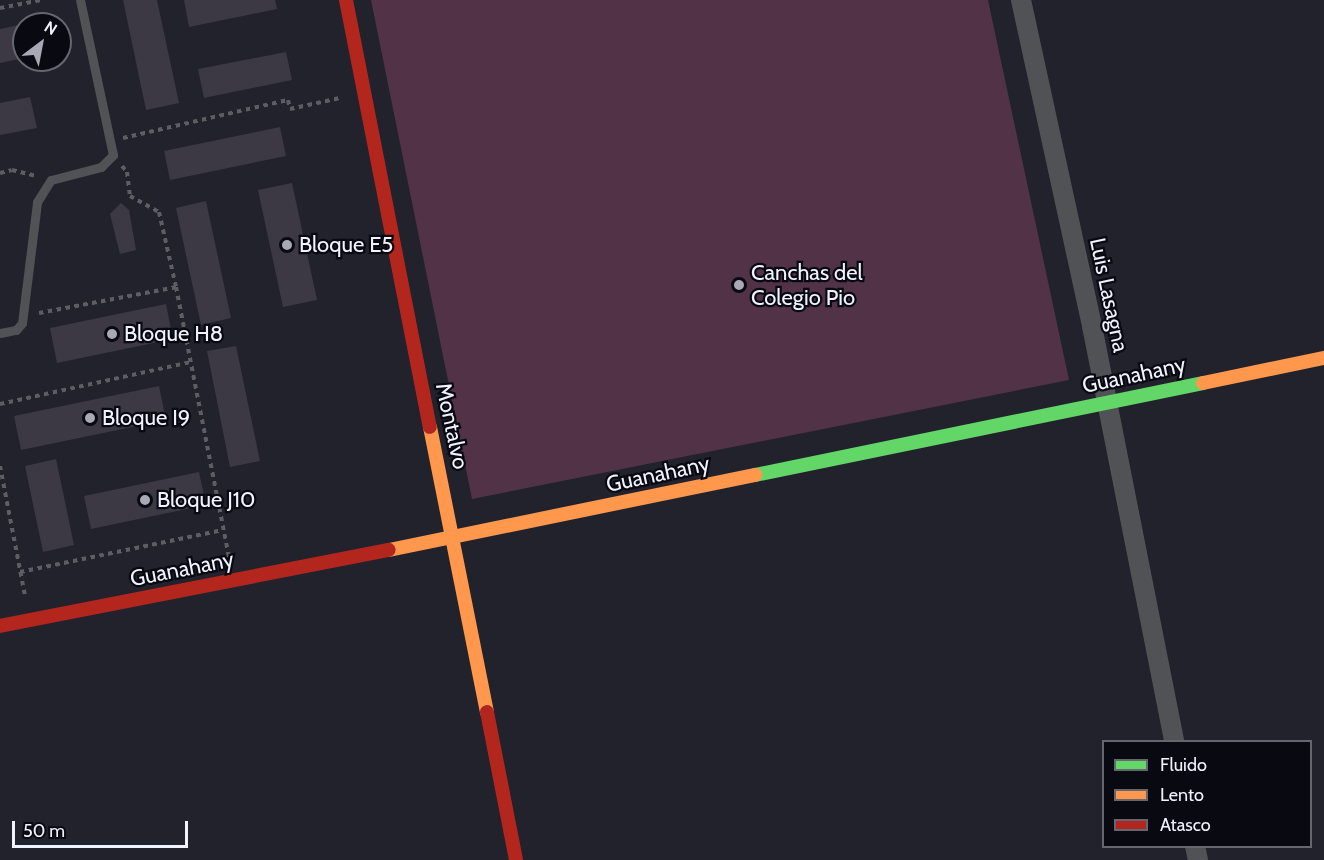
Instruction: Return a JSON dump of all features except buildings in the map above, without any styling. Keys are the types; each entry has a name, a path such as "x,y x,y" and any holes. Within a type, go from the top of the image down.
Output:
{"street":[{"name":"Montalvo","path":"346,0 455,537 516,860"},
{"name":"Luis Lasagna","path":"1021,0 1092,326 1105,403 1174,740"},
{"name":"Guanahany","path":"0,626 455,537 1324,358"}],"lane":[{"path":"0,333 16,330 24,316 37,202 51,180 100,167 113,155 80,0"}],"path":[{"path":"0,9 41,0"},
{"path":"110,142 288,100 290,109 364,92"},
{"path":"113,155 127,172 129,196 159,212 191,362 222,530 235,579"},
{"path":"0,173 12,170 51,180"},
{"path":"24,316 176,287"},
{"path":"0,404 191,362"},
{"path":"0,466 29,620"},
{"path":"20,572 222,530"}],"shaded area":[{"name":"Canchas del Colegio Pio","path":"371,0 988,0 1069,380 472,499"}],"traffic: fast":[{"path":"755,475 1203,383"}],"traffic: slow":[{"path":"1203,383 1324,358"},
{"path":"430,427 487,712"},
{"path":"389,550 755,475"}],"traffic: jam":[{"path":"346,0 430,427"},
{"path":"0,626 389,550"},
{"path":"487,712 516,860"}],"place":[{"name":"Bloque E5","path":"287,245"},
{"name":"Canchas del Colegio Pio","path":"739,285"},
{"name":"Bloque H8","path":"112,334"},
{"name":"Bloque I9","path":"90,418"},
{"name":"Bloque J10","path":"145,500"}]}
